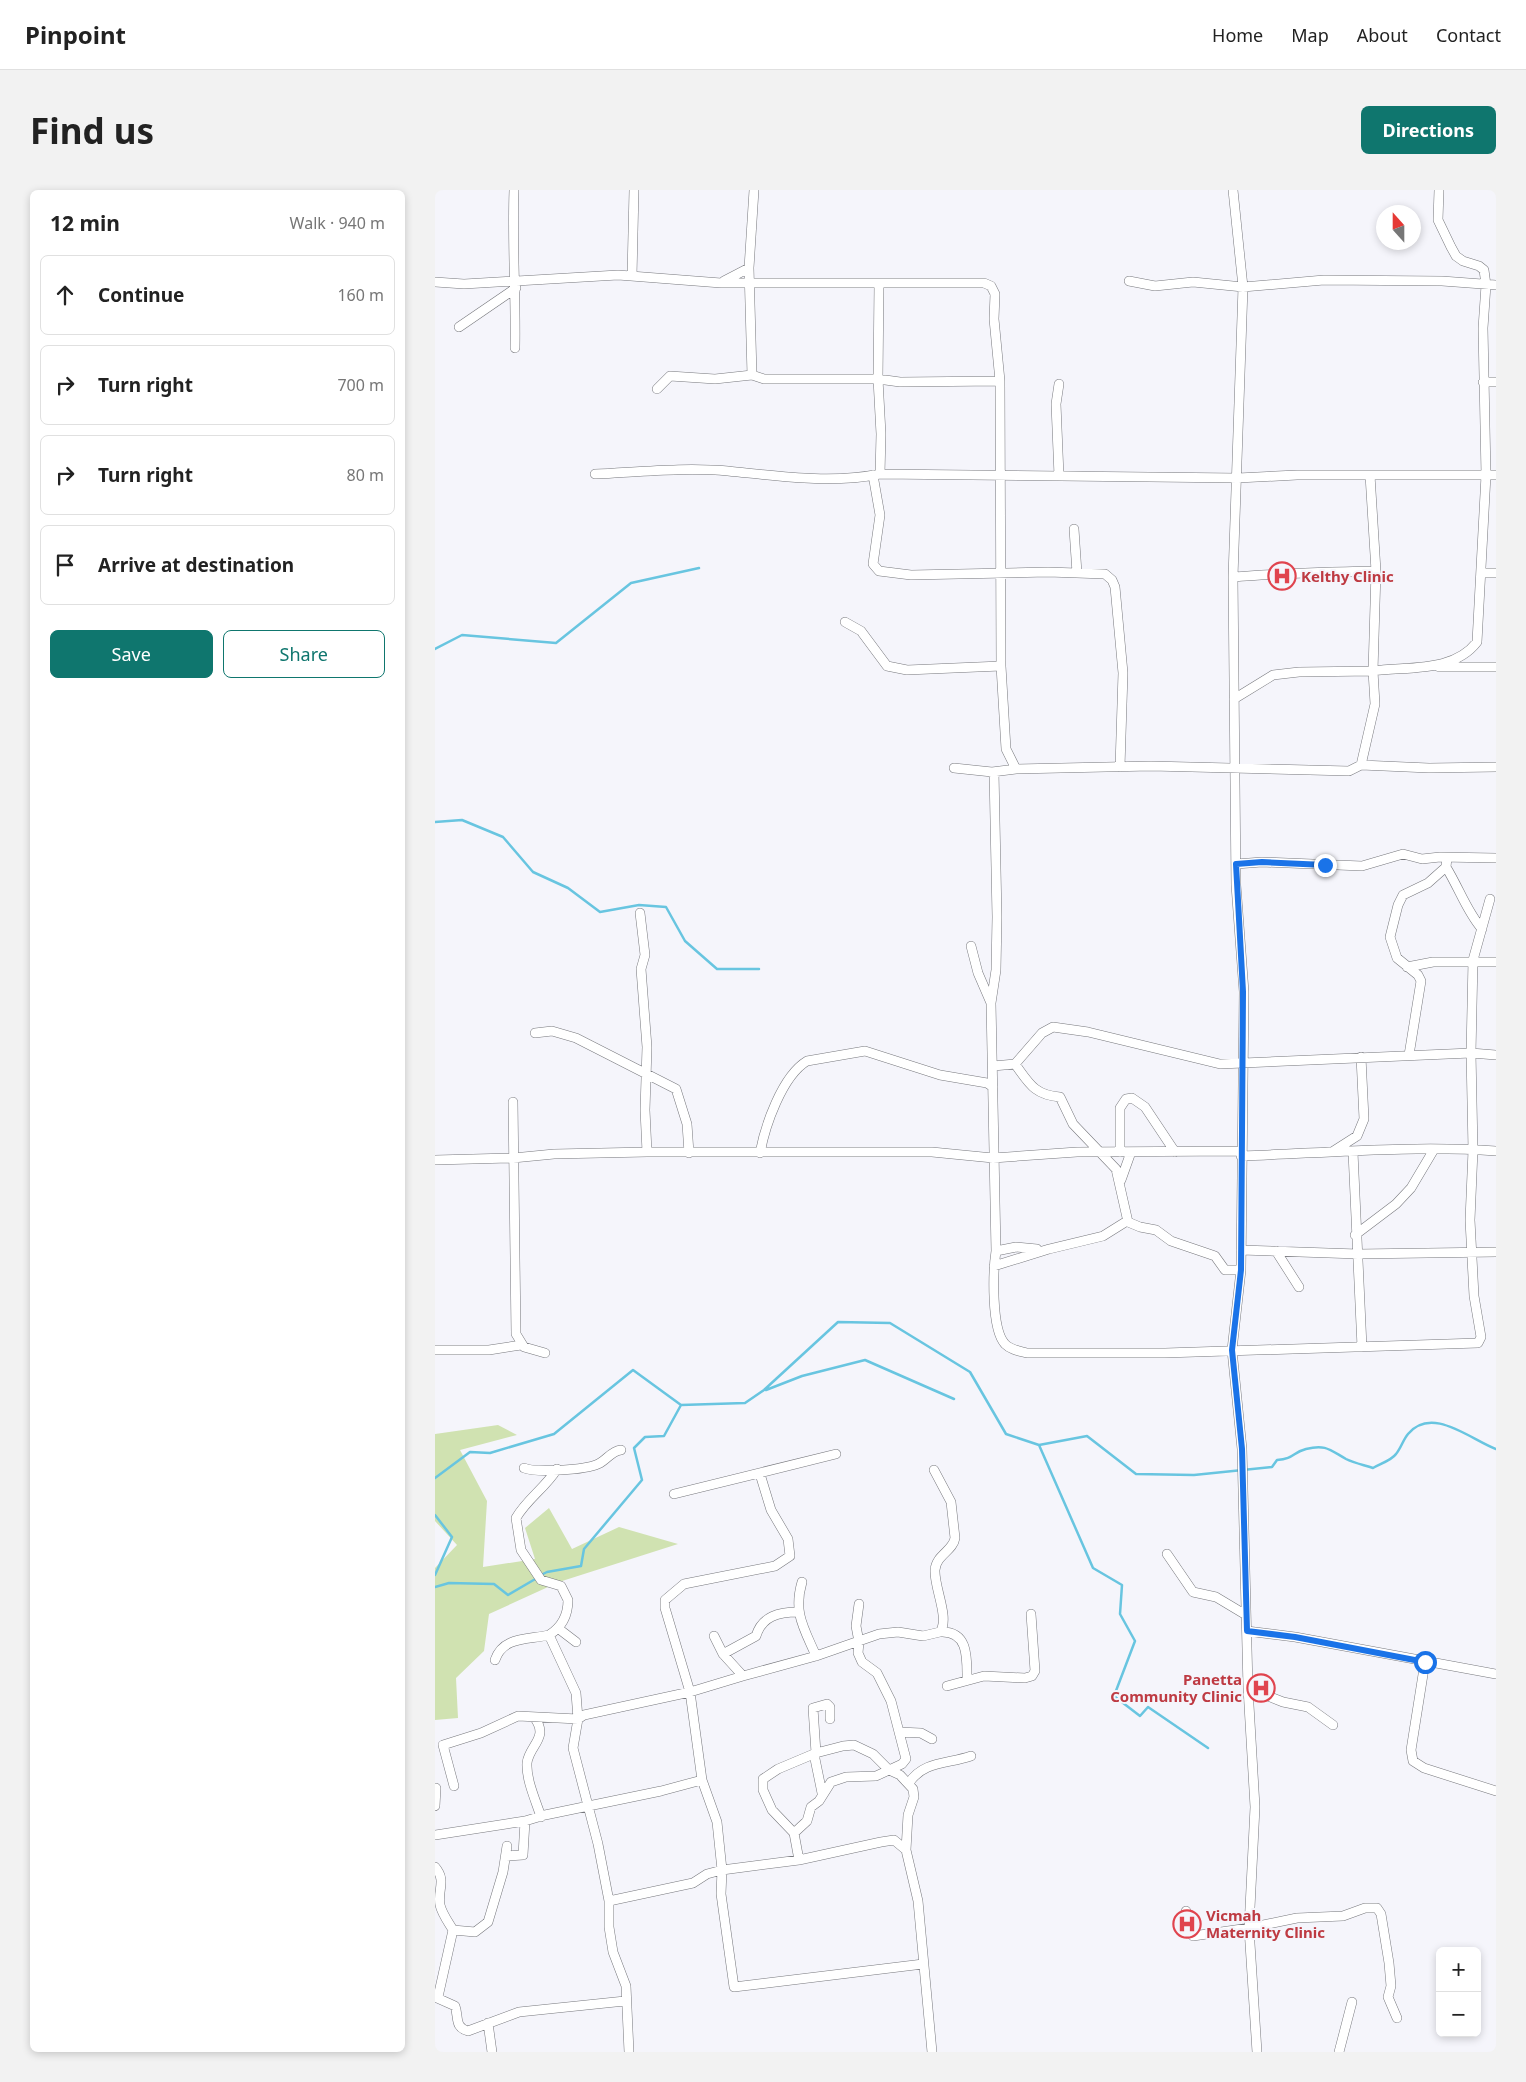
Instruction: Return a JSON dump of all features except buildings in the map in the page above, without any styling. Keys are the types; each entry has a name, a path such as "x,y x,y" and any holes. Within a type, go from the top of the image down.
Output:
{"street":[{"path":"514,190 512,236 516,285 515,348"},
{"path":"632,276 634,190"},
{"path":"752,374 749,268 754,190"},
{"path":"1233,190 1243,286 1238,478 1233,577 1236,864 1243,992 1241,1270 1232,1350 1242,1449 1248,1688 1255,1807 1249,1928 1257,2052"},
{"path":"1433,667 1468,654 1477,642 1486,475 1483,382 1483,328 1486,285 1484,270 1456,256 1438,220 1439,190"},
{"path":"721,283 749,268"},
{"path":"435,282 516,285 632,276 721,283 974,283 991,286 995,294 994,319 1000,380 1001,666 1006,749 1016,769"},
{"path":"1129,281 1155,286 1193,282 1243,286 1324,280 1442,281 1496,285"},
{"path":"879,284 878,379 881,434 877,475 879,515 873,564 879,571 911,575 1000,572 1105,574 1112,580 1115,587 1123,673 1120,767"},
{"path":"459,327 516,285"},
{"path":"657,389 670,376 715,379 752,374 764,379 878,379 900,382 1000,380"},
{"path":"1483,382 1496,382"},
{"path":"1059,384 1056,404 1059,476"},
{"path":"595,474 690,470 728,471 774,477 833,478 877,475 1238,478 1496,475"},
{"path":"1361,765 1375,704 1372,687 1376,571 1370,475"},
{"path":"1074,529 1077,573"},
{"path":"1233,577 1292,572 1327,574 1376,571"},
{"path":"1481,573 1496,573"},
{"path":"845,622 861,631 887,666 907,670 1001,666"},
{"path":"1234,699 1273,675 1299,672 1373,671 1433,667 1496,667"},
{"path":"954,768 994,772 1016,769 1120,767 1349,771 1361,765 1429,768 1496,767"},
{"path":"994,772 997,916 996,970 991,1003 994,1266 999,1331 1005,1344 1017,1351 1165,1353 1478,1343 1481,1337 1474,1296 1471,1220 1473,960 1482,929 1483,916 1490,899"},
{"path":"1236,864 1262,862 1362,866 1403,854 1447,863 1496,858"},
{"path":"1447,863 1471,917 1482,929"},
{"path":"1409,1055 1414,1033 1414,1014 1421,984 1420,978 1394,953 1390,937 1397,905 1403,895 1428,883 1447,863"},
{"path":"640,913 645,954 641,969 647,1048 647,1152"},
{"path":"971,946 978,973 991,1003"},
{"path":"1407,967 1433,962 1473,960 1496,962"},
{"path":"993,1066 1015,1064 1042,1034 1053,1027 1088,1032 1210,1063 1242,1064 1471,1053 1496,1055"},
{"path":"535,1033 552,1031 576,1038 609,1057 646,1072 671,1085 679,1094 687,1124 689,1153"},
{"path":"760,1153 765,1130 780,1095 799,1066 807,1061 865,1051 940,1075 987,1083 993,1087"},
{"path":"1330,1153 1357,1136 1364,1119 1361,1057"},
{"path":"1015,1064 1033,1088 1051,1096 1059,1097 1073,1124 1099,1153 1115,1166 1127,1220 1137,1226 1156,1230 1171,1241 1215,1256 1225,1270 1241,1270"},
{"path":"1120,1152 1119,1108 1126,1099 1132,1098 1145,1107 1175,1152"},
{"path":"513,1102 516,1334 521,1345"},
{"path":"1355,1235 1396,1204 1411,1188 1433,1150"},
{"path":"435,1160 513,1158 554,1154 647,1152 932,1152 993,1158 1077,1152 1241,1154 1473,1150 1496,1152"},
{"path":"1120,1184 1131,1152"},
{"path":"1353,1152 1355,1235 1358,1254 1362,1347"},
{"path":"994,1266 1049,1249 1103,1236 1127,1220"},
{"path":"995,1251 1016,1247 1049,1249"},
{"path":"1241,1250 1358,1254 1496,1252"},
{"path":"1276,1251 1299,1287"},
{"path":"435,1350 489,1350 521,1345 535,1352 545,1353"},
{"path":"524,1468 541,1472 557,1469 579,1469 593,1466 615,1451 621,1450"},
{"path":"674,1494 836,1454"},
{"path":"495,1660 498,1651 504,1644 549,1635 559,1629 565,1619 569,1600 561,1586 541,1580 535,1568 521,1550 516,1518 533,1496 548,1483 557,1469"},
{"path":"934,1470 951,1502 955,1538 954,1542 941,1555 936,1564 936,1580 943,1620 940,1632"},
{"path":"760,1474 771,1510 788,1539 789,1556 775,1566 685,1584 665,1600 665,1608 690,1692 702,1780 717,1822 722,1870 721,1894 734,1987 923,1964"},
{"path":"1167,1554 1187,1586 1193,1592 1216,1597 1246,1615"},
{"path":"802,1582 797,1599 798,1612 816,1656"},
{"path":"794,1833 807,1821 811,1807 819,1800 831,1782 837,1778 868,1778 902,1764 906,1759 891,1701 877,1673 862,1662 858,1653 859,1642 856,1626 859,1604"},
{"path":"723,1654 755,1636 759,1626 772,1616 781,1612 798,1612"},
{"path":"947,1686 984,1676 1025,1678 1034,1675 1031,1614"},
{"path":"559,1629 576,1642"},
{"path":"1247,1631 1295,1637 1496,1674"},
{"path":"454,1786 439,1746 481,1733 512,1718 578,1719 607,1709 690,1692 889,1633 898,1632 923,1636 940,1632 953,1633 962,1641 966,1653 967,1680"},
{"path":"549,1635 576,1693 578,1719 573,1738 573,1748 589,1806 609,1902 610,1939 626,1986 625,2001 629,2052"},
{"path":"714,1636 723,1654 743,1676"},
{"path":"1425,1662 1411,1750 1413,1761 1423,1768 1496,1791"},
{"path":"1248,1688 1283,1702 1308,1707 1333,1725"},
{"path":"822,1793 815,1753 813,1708 827,1704 830,1707 831,1719"},
{"path":"534,1717 540,1728 538,1743 527,1761 528,1774 541,1817"},
{"path":"899,1732 921,1733 932,1739"},
{"path":"799,1860 794,1833 772,1810 763,1790 763,1779 783,1767 815,1753 843,1746 854,1746 873,1754 889,1770 900,1775 909,1783 913,1789 914,1797 908,1815 906,1850 918,1901 932,2052"},
{"path":"909,1783 916,1772 921,1769 971,1756"},
{"path":"435,1835 525,1821 702,1780"},
{"path":"435,1806 436,1788"},
{"path":"506,1856 523,1855 526,1840 525,1821"},
{"path":"609,1902 693,1883 707,1874 722,1870 799,1860 894,1840 906,1850"},
{"path":"453,1930 475,1932 488,1922 507,1846"},
{"path":"435,1867 441,1876 443,1884 440,1906 453,1930 439,1970 436,1997 455,2006 458,2014 457,2023 461,2029 468,2031 519,2012 625,2001"},
{"path":"1186,1911 1185,1927 1193,1936 1249,1928 1297,1918 1343,1916 1361,1909 1377,1908 1381,1914 1389,1963 1391,1986 1388,1997 1397,2018"},
{"path":"1339,2052 1352,2002"},
{"path":"487,2023 492,2052"}],"green space":[{"path":"498,1425 517,1435 460,1450 487,1501 483,1567 535,1559 525,1528 549,1508 572,1549 619,1527 678,1544 559,1582 489,1614 484,1651 456,1678 458,1718 435,1720 435,1568 457,1545 435,1521 435,1434"}],"waterway":[{"path":"435,649 462,635 556,643 631,583 699,568"},
{"path":"435,822 462,820 503,837 533,872 568,888 600,912 639,905 666,907 685,941 717,969 759,969"},
{"path":"435,1478 470,1452 490,1453 554,1434 633,1370 681,1405 745,1403 764,1390 838,1322 890,1323 970,1372 1006,1434 1039,1445 1093,1568 1122,1585 1120,1614 1135,1641 1114,1696 1140,1716 1148,1707 1208,1748"},
{"path":"766,1390 802,1376 865,1360 954,1399"},
{"path":"541,1575 547,1572 581,1566 584,1549 642,1480 634,1448 645,1437 664,1436 681,1405"},
{"path":"1039,1445 1087,1436 1136,1474 1194,1475 1272,1467 1277,1460 1287,1458 1302,1450 1318,1447 1373,1468 1394,1456 1408,1434 1418,1426 1428,1423 1452,1427 1496,1449"},
{"path":"435,1515 452,1537 435,1575"},
{"path":"435,1587 449,1583 494,1584 508,1595 537,1578"}],"place":[{"name":"Kelthy Clinic","path":"1282,576"},
{"name":"Panetta Community Clinic","path":"1261,1688"},
{"name":"Vicmah Maternity Clinic","path":"1187,1924"}],"route":[{"path":"1325,865 1279,862 1236,864 1243,992 1241,1270 1232,1350 1242,1449 1247,1631 1295,1637 1425,1662"}]}
